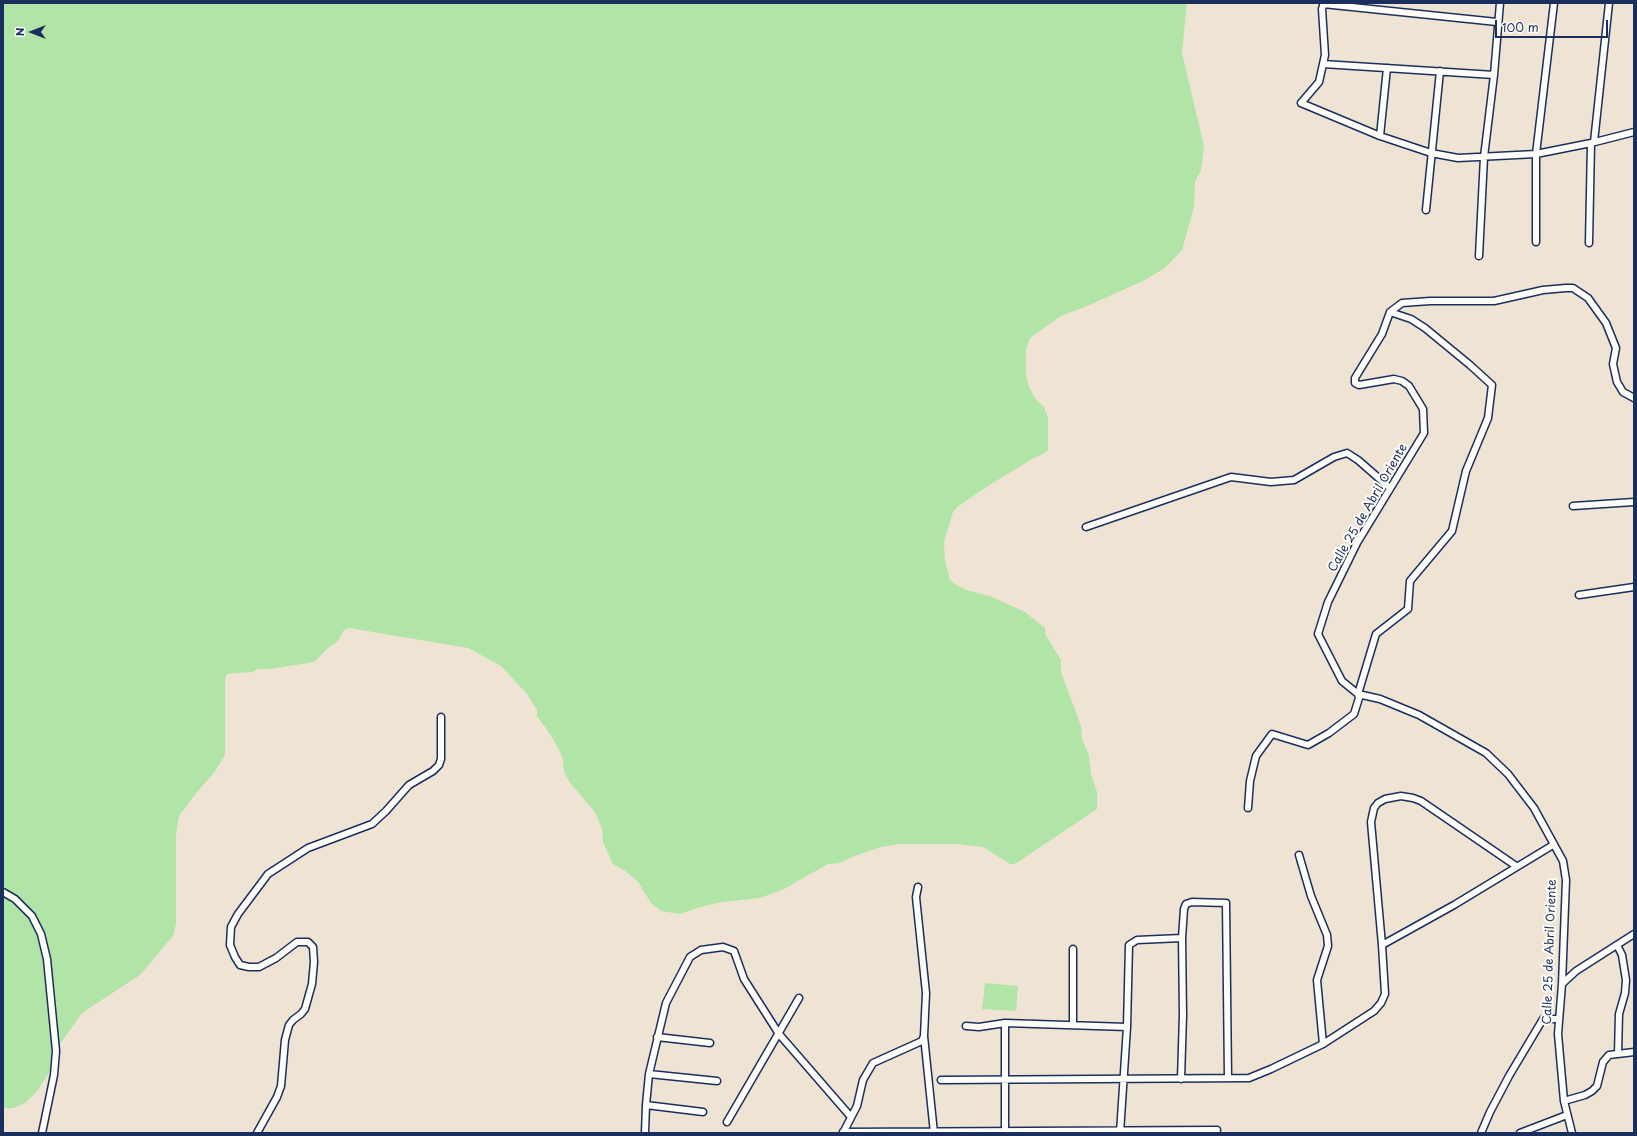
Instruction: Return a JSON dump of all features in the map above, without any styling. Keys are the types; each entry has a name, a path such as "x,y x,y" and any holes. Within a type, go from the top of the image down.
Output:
{"street":[{"path":"1479,256 1484,157 1494,75 1497,22 1500,3"},
{"path":"1536,242 1536,154 1554,3"},
{"path":"1589,243 1592,143 1609,3"},
{"path":"1497,22 1323,4 1325,55 1319,82 1301,103 1380,136 1431,153 1458,158 1536,154 1592,143 1634,132"},
{"path":"1323,64 1494,75"},
{"path":"1380,136 1387,68"},
{"path":"1426,210 1440,72"},
{"path":"1390,312 1402,303 1436,300 1474,302 1494,301 1543,290 1573,288 1588,298 1606,323 1616,348 1613,364 1617,382 1623,392 1634,398"},
{"path":"1248,808 1250,781 1256,756 1272,734 1308,745 1329,733 1354,714 1359,698 1358,694 1376,634 1408,609 1410,581 1452,531 1466,471 1488,418 1492,385 1470,364 1425,328 1412,319 1390,312"},
{"name":"Calle 25 de Abril Oriente","path":"1390,312 1382,334 1355,378 1355,383 1359,385 1394,379 1402,381 1409,386 1423,409 1424,433 1357,543 1331,595 1318,634 1342,681 1358,694 1380,698 1419,715 1486,753 1508,774 1534,808 1563,861 1566,880 1562,984 1558,1034 1564,1101 1572,1133"},
{"path":"1086,527 1231,477 1271,482 1294,480 1334,457 1347,454 1358,460 1390,488"},
{"path":"1573,506 1634,502"},
{"path":"1579,595 1634,587"},
{"path":"258,1133 277,1097 281,1086 285,1040 289,1025 305,1009 312,984 314,962 313,947 308,942 297,942 276,958 259,967 240,965 230,945 231,927 238,914 268,874 308,848 372,824 386,811 409,785 439,766 441,759 441,717"},
{"path":"941,1080 1249,1078 1272,1069 1323,1044 1374,1011 1382,1003 1385,994 1371,822 1374,808 1378,803 1385,799 1401,796 1421,801 1516,866"},
{"path":"1382,945 1454,905 1516,866 1553,845"},
{"path":"1299,855 1311,896 1327,935 1328,946 1316,980 1323,1044"},
{"path":"918,887 916,897 926,993 924,1036 934,1132"},
{"path":"3,892 15,899 32,916 42,934 47,958 56,1051 54,1075 42,1133"},
{"path":"1181,1079 1183,1015 1182,938 1184,909 1186,904 1192,902 1226,903 1228,1077"},
{"path":"1562,984 1576,971 1634,934"},
{"path":"1120,1132 1127,1027 1129,945 1137,940 1182,938"},
{"path":"1617,945 1622,955 1626,980 1625,993 1619,1014 1618,1053"},
{"path":"645,1133 649,1074 666,1003 690,957 701,950 724,947 734,951 744,979 779,1034 851,1117"},
{"path":"1073,949 1073,1025"},
{"path":"727,1122 799,998"},
{"path":"1481,1133 1509,1076 1544,1019 1558,1019"},
{"path":"966,1026 979,1027 1005,1023 1127,1027"},
{"path":"1005,1023 1005,1132"},
{"path":"924,1036 922,1041 873,1063 863,1080 857,1106 843,1132 1120,1132 1217,1130"},
{"path":"657,1037 710,1043"},
{"path":"1564,1101 1592,1091 1597,1086 1605,1058 1609,1055 1634,1052"},
{"path":"649,1074 717,1081"},
{"path":"646,1105 703,1112"},
{"path":"1520,1133 1567,1114"}],"green space":[{"path":"3,3 1187,3 1182,53 1204,146 1201,170 1195,182 1194,207 1182,250 1165,268 1143,281 1061,316 1030,338 1026,349 1026,375 1029,387 1035,398 1044,407 1048,418 1048,450 988,486 957,507 953,512 944,542 945,561 950,580 966,590 990,596 1025,612 1045,628 1045,634 1061,660 1061,672 1081,726 1082,738 1089,756 1091,774 1097,792 1097,809 1015,864 1010,864 983,847 957,844 900,844 881,847 852,857 840,863 828,864 784,889 760,898 722,902 680,914 661,911 651,903 638,882 624,870 613,864 603,842 602,829 595,812 570,783 564,772 561,754 552,737 537,716 537,710 527,694 501,666 468,648 349,628 344,630 338,641 328,648 314,662 271,669 258,669 252,672 227,674 225,679 225,755 215,771 179,816 176,835 176,924 173,936 140,975 82,1013 60,1044 52,1068 38,1090 25,1103 13,1108 3,1108"},
{"path":"985,983 1018,986 1016,1011 982,1009"}]}
